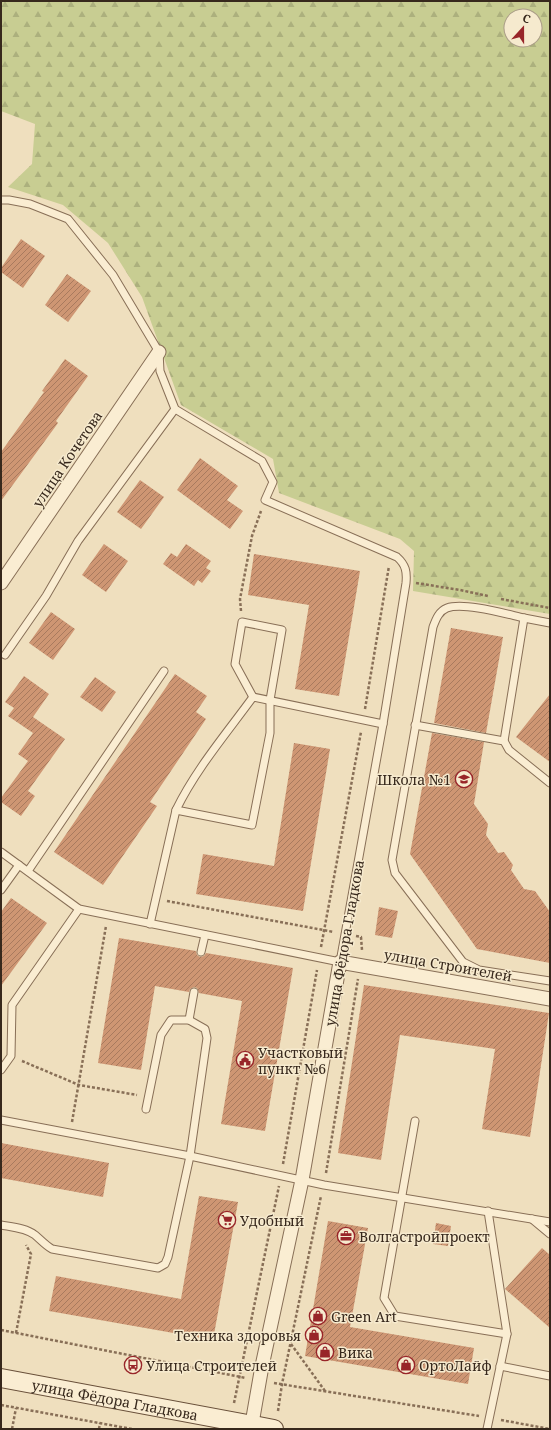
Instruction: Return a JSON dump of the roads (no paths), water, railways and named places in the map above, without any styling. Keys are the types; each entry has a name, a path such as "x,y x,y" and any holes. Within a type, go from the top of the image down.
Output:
{"street":[{"name":"улица Кочетова","path":"1,583 159,352"},
{"name":"улица Строителей","path":"340,962 550,999"},
{"name":"улица Фёдора Гладкова","path":"252,1427 259,1380 302,1180 340,962"},
{"name":"улица Фёдора Гладкова","path":"1,1378 252,1427 274,1429"}],"lane":[{"path":"1,200 30,204 68,220 113,275 159,352 160,371 175,409 78,541 46,596 5,655"},
{"name":"улица Фёдора Гладкова","path":"175,409 262,461 273,482 266,500 394,556 403,562 407,571 383,724 340,962"},
{"path":"550,623 468,607 447,608 440,613 432,627 392,860 395,873 463,962 479,970 550,981"},
{"path":"524,618 504,741 509,750 550,783"},
{"path":"176,810 252,825 270,733 270,700 282,630 242,622 235,664 253,697"},
{"path":"28,871 164,671"},
{"path":"253,697 383,724"},
{"path":"150,924 176,810 201,767 253,697"},
{"path":"415,725 504,741"},
{"path":"1,852 79,909 340,962"},
{"path":"1,890 19,865"},
{"path":"1,1070 11,1056 12,1005 79,909"},
{"path":"201,952 204,935"},
{"path":"189,1020 194,992"},
{"path":"1,1225 26,1230 34,1234 45,1246 52,1249 158,1268 165,1264 168,1257 190,1156 208,1038 204,1029 189,1020 171,1020 161,1035 146,1109"},
{"path":"1,1120 190,1156 302,1180 550,1222"},
{"path":"415,1121 384,1298 395,1316 507,1334"},
{"path":"486,1429 507,1334 488,1211"},
{"path":"532,1219 550,1234"},
{"path":"500,1366 550,1376"}],"place":[{"name":"Школа №1","path":"464,779"},
{"name":"Участковый пункт №6","path":"245,1060"},
{"name":"Удобный","path":"227,1220"},
{"name":"Волгастройпроект","path":"346,1236"},
{"name":"Green Art","path":"318,1316"},
{"name":"Техника здоровья","path":"314,1335"},
{"name":"Вика","path":"325,1352"},
{"name":"Улица Строителей","path":"133,1365"},
{"name":"ОртоЛайф","path":"406,1365"}]}
